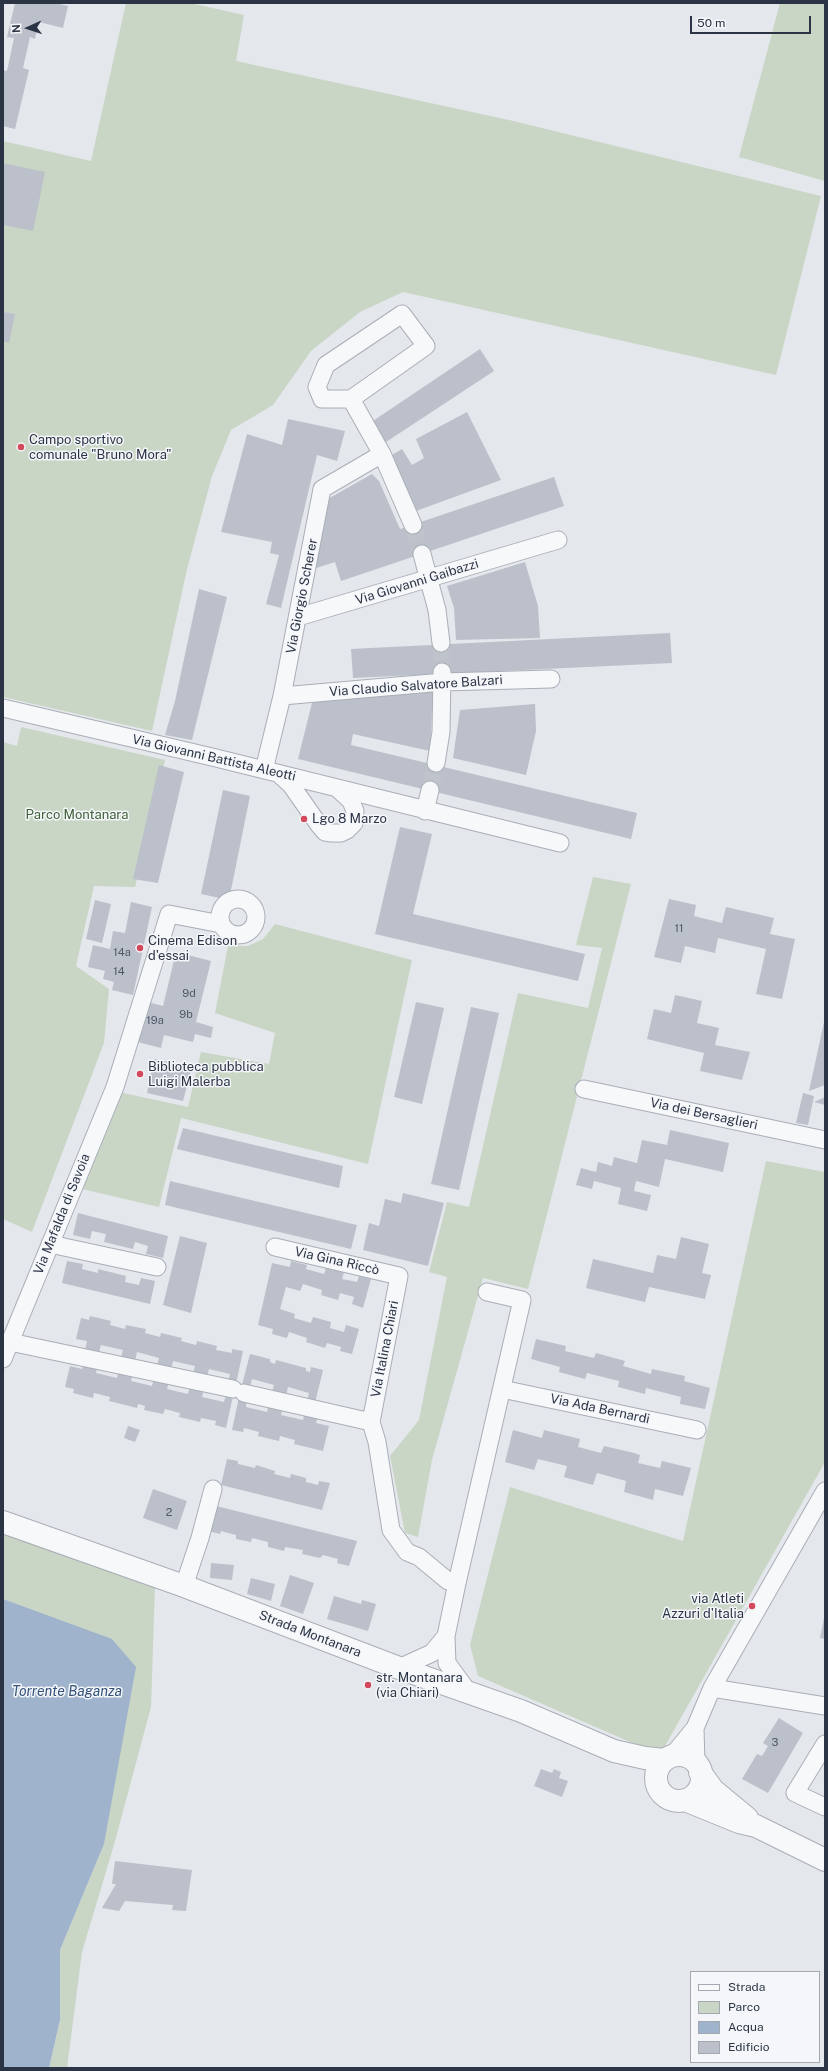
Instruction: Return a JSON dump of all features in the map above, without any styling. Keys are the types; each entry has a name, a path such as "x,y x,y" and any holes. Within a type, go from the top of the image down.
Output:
{"street":[{"path":"402,314 426,346 351,399 322,399 317,386 326,365 402,314"},
{"path":"351,399 382,454 413,525"},
{"name":"Via Giorgio Scherer","path":"272,772 282,696 322,489 382,454"},
{"name":"Via Giovanni Gaibazzi","path":"298,617 558,540"},
{"path":"422,554 437,610 441,643"},
{"path":"436,763 441,732 443,677"},
{"name":"Via Claudio Salvatore Balzari","path":"282,696 443,677 551,679"},
{"name":"Via Giovanni Battista Aleotti","path":"3,708 272,772 560,844"},
{"path":"272,772 291,785 319,825 325,832 332,834 341,833 348,830 354,823 355,811 350,801 337,788"},
{"path":"425,811 430,790"},
{"name":"Via Mafalda di Savoia","path":"3,1359 115,1087 169,914 221,924"},
{"name":"Via dei Bersaglieri","path":"584,1089 825,1140"},
{"path":"50,1244 157,1267"},
{"name":"Via Gina Riccò","path":"275,1247 399,1276"},
{"name":"Via Italina Chiari","path":"399,1276 372,1422 377,1442 392,1530 407,1552 419,1558 448,1581 457,1583"},
{"path":"437,1674 522,1300 487,1292"},
{"path":"10,1342 238,1391 372,1422"},
{"name":"Via Ada Bernardi","path":"502,1389 697,1430"},
{"path":"184,1586 200,1538 213,1489"},
{"path":"825,1491 819,1512 712,1688 695,1728 658,1769 656,1781 661,1792 669,1799 685,1800 739,1822 756,1826 825,1860"},
{"name":"Strada Montanara","path":"3,1522 184,1586 400,1668 437,1674 469,1693 520,1711 614,1751 645,1758 668,1758"},
{"path":"400,1668 432,1653 446,1636"},
{"path":"432,1653 437,1674"},
{"path":"712,1688 825,1706"},
{"path":"685,1800 696,1792 700,1784 695,1728"},
{"path":"825,1744 795,1793 825,1807"},
{"name":"Strada Montanara","path":"614,1751 656,1781"},
{"path":"668,1758 688,1757 698,1767 714,1790 756,1826"}],"green space":[{"path":"126,3 190,3 244,15 236,61 509,120 821,196 776,375 403,292 360,312 311,351 273,405 231,430 212,476 187,569 152,731 3,697 3,141 91,161"},
{"path":"780,3 825,3 825,181 739,157"},
{"name":"Parco Montanara","path":"21,727 165,760 135,887 94,886 76,966 109,989 104,1043 32,1232 3,1219 3,742 17,746"},
{"path":"593,877 631,884 528,1289 483,1278 432,1460 418,1537 405,1533 390,1456 419,1420 447,1277 429,1272 447,1202 469,1207 518,993 588,1008 602,948 576,945"},
{"path":"275,924 412,960 368,1164 181,1118 159,1207 82,1189 119,1092 188,1107 201,1052 269,1064 275,1033 215,1013 228,946 248,946 263,939"},
{"path":"766,1161 825,1172 825,1462 660,1755 478,1676 470,1645 510,1487 683,1541"},
{"path":"3,1524 155,1587 151,1707 114,1845 82,1952 67,2068 49,2068 60,2020 60,1950 104,1844 17,1605 3,1599"}],"water":[{"name":"Torrente Baganza","path":"3,1599 112,1639 136,1667 104,1844 60,1950 60,2020 49,2068 3,2068"}],"building":[{"path":"15,3 55,3 68,6 63,28 39,22 35,39 30,37 23,68 29,70 15,129 3,126 3,70 7,71 14,38 7,37"},
{"path":"3,163 45,172 33,231 3,225"},
{"path":"3,312 15,314 9,343 3,341"},
{"path":"480,349 494,371 383,444 370,423"},
{"path":"467,412 501,480 416,511 390,456 402,449 412,465 424,458 416,439"},
{"path":"288,419 345,431 337,461 317,455 281,608 266,604 279,555 270,553 272,542 221,532 247,434 282,445"},
{"path":"372,474 379,481 400,529 554,477 564,506 341,581 335,562 310,570 326,500"},
{"path":"525,562 538,606 540,638 456,640 454,608 447,586"},
{"path":"199,589 227,597 192,740 165,735 175,701"},
{"path":"670,633 672,663 353,678 351,649"},
{"path":"433,689 430,751 353,734 351,745 637,813 631,839 298,759 313,699"},
{"path":"535,704 536,731 526,775 453,758 460,710"},
{"path":"159,765 184,772 158,883 133,879"},
{"path":"223,790 250,796 229,900 201,894"},
{"path":"400,827 432,834 413,914 585,954 578,981 375,934"},
{"path":"669,899 696,905 694,916 722,923 726,907 774,918 770,934 795,939 782,999 756,994 766,949 718,938 715,953 685,946 681,963 654,957"},
{"path":"95,900 111,904 102,943 86,939"},
{"path":"131,902 152,907 133,995 112,990 114,982 103,979 105,971 88,967 93,945 110,949 113,931 125,933"},
{"path":"176,952 211,961 196,1022 213,1027 211,1038 195,1034 193,1042 164,1035 161,1048 134,1041 144,1001 163,1006"},
{"path":"675,995 702,1001 697,1023 719,1028 715,1045 750,1052 742,1080 700,1071 704,1053 647,1039 654,1009 671,1013"},
{"path":"416,1002 444,1008 422,1104 394,1097"},
{"path":"471,1007 499,1013 459,1190 431,1184"},
{"path":"824,1022 825,1085 809,1091"},
{"path":"154,1059 192,1067 183,1101 147,1093"},
{"path":"803,1093 814,1096 808,1125 796,1123"},
{"path":"825,1097 825,1105 814,1102"},
{"path":"183,1128 343,1166 339,1188 177,1149"},
{"path":"670,1130 729,1143 723,1172 665,1159 659,1187 636,1181 634,1191 651,1195 647,1211 618,1204 621,1188 594,1181 592,1189 576,1185 581,1168 596,1172 598,1162 612,1166 614,1157 637,1163 642,1140 667,1145"},
{"path":"170,1181 357,1225 351,1249 165,1205"},
{"path":"403,1193 444,1203 428,1266 363,1250 369,1223 379,1226 385,1199 401,1203"},
{"path":"78,1213 168,1236 163,1258 146,1254 148,1246 135,1242 133,1249 104,1242 106,1234 92,1231 90,1239 73,1235"},
{"path":"180,1236 207,1243 191,1313 163,1305"},
{"path":"681,1237 709,1244 702,1273 711,1275 705,1299 649,1287 645,1302 586,1288 593,1259 653,1273 657,1255 676,1259"},
{"path":"67,1261 83,1264 82,1269 98,1273 98,1269 126,1276 125,1282 139,1285 141,1278 155,1281 150,1304 62,1283"},
{"path":"291,1261 307,1265 306,1269 324,1274 326,1268 344,1272 342,1279 357,1282 359,1276 371,1279 363,1308 352,1304 354,1297 340,1293 338,1300 321,1295 322,1290 303,1284 300,1291 286,1287 280,1309 295,1314 294,1318 311,1323 313,1317 331,1322 330,1328 344,1332 346,1325 359,1329 352,1354 340,1351 341,1347 327,1343 325,1348 306,1342 307,1338 289,1332 287,1338 272,1334 273,1329 258,1325 272,1263 290,1267"},
{"path":"90,1316 111,1321 110,1325 125,1329 126,1325 146,1329 145,1333 160,1337 161,1333 182,1338 181,1341 196,1345 197,1341 217,1346 216,1350 232,1353 232,1349 243,1351 236,1384 228,1382 230,1374 209,1369 207,1377 193,1374 195,1366 173,1361 171,1369 157,1366 159,1358 137,1352 135,1361 121,1357 123,1350 101,1345 99,1353 85,1350 87,1341 76,1339 81,1318 89,1320"},
{"path":"536,1339 566,1346 565,1351 594,1358 596,1353 625,1361 623,1366 651,1374 652,1369 685,1376 684,1381 710,1388 705,1409 680,1404 681,1397 646,1388 645,1394 618,1387 619,1381 587,1373 585,1379 559,1372 560,1367 531,1359"},
{"path":"250,1354 270,1359 270,1362 275,1364 276,1360 306,1368 306,1371 310,1372 311,1367 323,1370 315,1403 307,1401 309,1393 288,1387 286,1396 272,1392 274,1385 252,1379 250,1387 242,1385"},
{"path":"84,1362 98,1365 96,1373 117,1378 119,1370 133,1373 131,1381 152,1386 154,1377 169,1381 167,1389 188,1394 190,1386 204,1389 202,1397 224,1402 226,1394 233,1396 226,1428 215,1425 216,1421 201,1418 200,1422 179,1417 180,1413 165,1409 163,1414 144,1410 145,1406 138,1404 137,1408 109,1401 110,1397 94,1393 93,1398 73,1393 74,1389 65,1387 70,1366 82,1369"},
{"path":"239,1397 247,1399 246,1407 267,1412 269,1404 283,1407 281,1415 303,1420 305,1412 318,1415 316,1423 329,1426 323,1451 294,1444 295,1440 280,1436 279,1441 258,1436 259,1432 244,1428 243,1432 232,1430"},
{"path":"128,1426 140,1430 135,1442 124,1438"},
{"path":"513,1430 542,1438 544,1430 580,1439 578,1447 601,1453 604,1446 634,1453 640,1455 638,1463 660,1468 662,1461 691,1468 683,1496 655,1489 653,1500 624,1492 626,1481 597,1473 593,1485 564,1477 567,1466 538,1459 534,1470 505,1462"},
{"path":"227,1459 238,1461 238,1464 255,1468 256,1465 275,1471 274,1474 290,1478 291,1474 306,1478 306,1482 318,1485 319,1481 330,1483 322,1510 221,1485"},
{"path":"153,1489 187,1501 177,1530 143,1518"},
{"path":"216,1506 357,1541 349,1566 337,1563 338,1559 323,1555 320,1558 302,1554 303,1550 285,1547 284,1551 268,1547 268,1542 252,1538 251,1542 236,1539 236,1535 221,1531 220,1534 209,1531"},
{"path":"211,1563 234,1565 232,1580 210,1578"},
{"path":"290,1575 314,1583 303,1614 280,1606"},
{"path":"251,1578 275,1584 271,1601 247,1594"},
{"path":"334,1596 361,1604 362,1600 376,1604 368,1631 327,1619"},
{"path":"825,1618 825,1639 820,1638"},
{"path":"779,1718 803,1733 768,1793 742,1779 757,1754 762,1756 768,1746 763,1743"},
{"path":"541,1769 552,1773 554,1769 561,1772 559,1778 568,1781 562,1797 534,1786"},
{"path":"115,1861 192,1870 186,1911 172,1910 173,1905 125,1901 119,1911 102,1908 116,1884 112,1884"}],"tunnel":[{"path":"413,525 422,554"},
{"path":"441,643 442,672"},
{"path":"430,790 436,763"}],"place":[{"name":"Campo sportivo comunale \"Bruno Mora\"","path":"21,447"},
{"name":"Lgo 8 Marzo","path":"304,819"},
{"name":"Cinema Edison d'essai","path":"140,948"},
{"name":"Biblioteca pubblica Luigi Malerba","path":"140,1074"},
{"name":"via Atleti Azzuri d'Italia","path":"752,1606"},
{"name":"str. Montanara (via Chiari)","path":"368,1685"}]}
